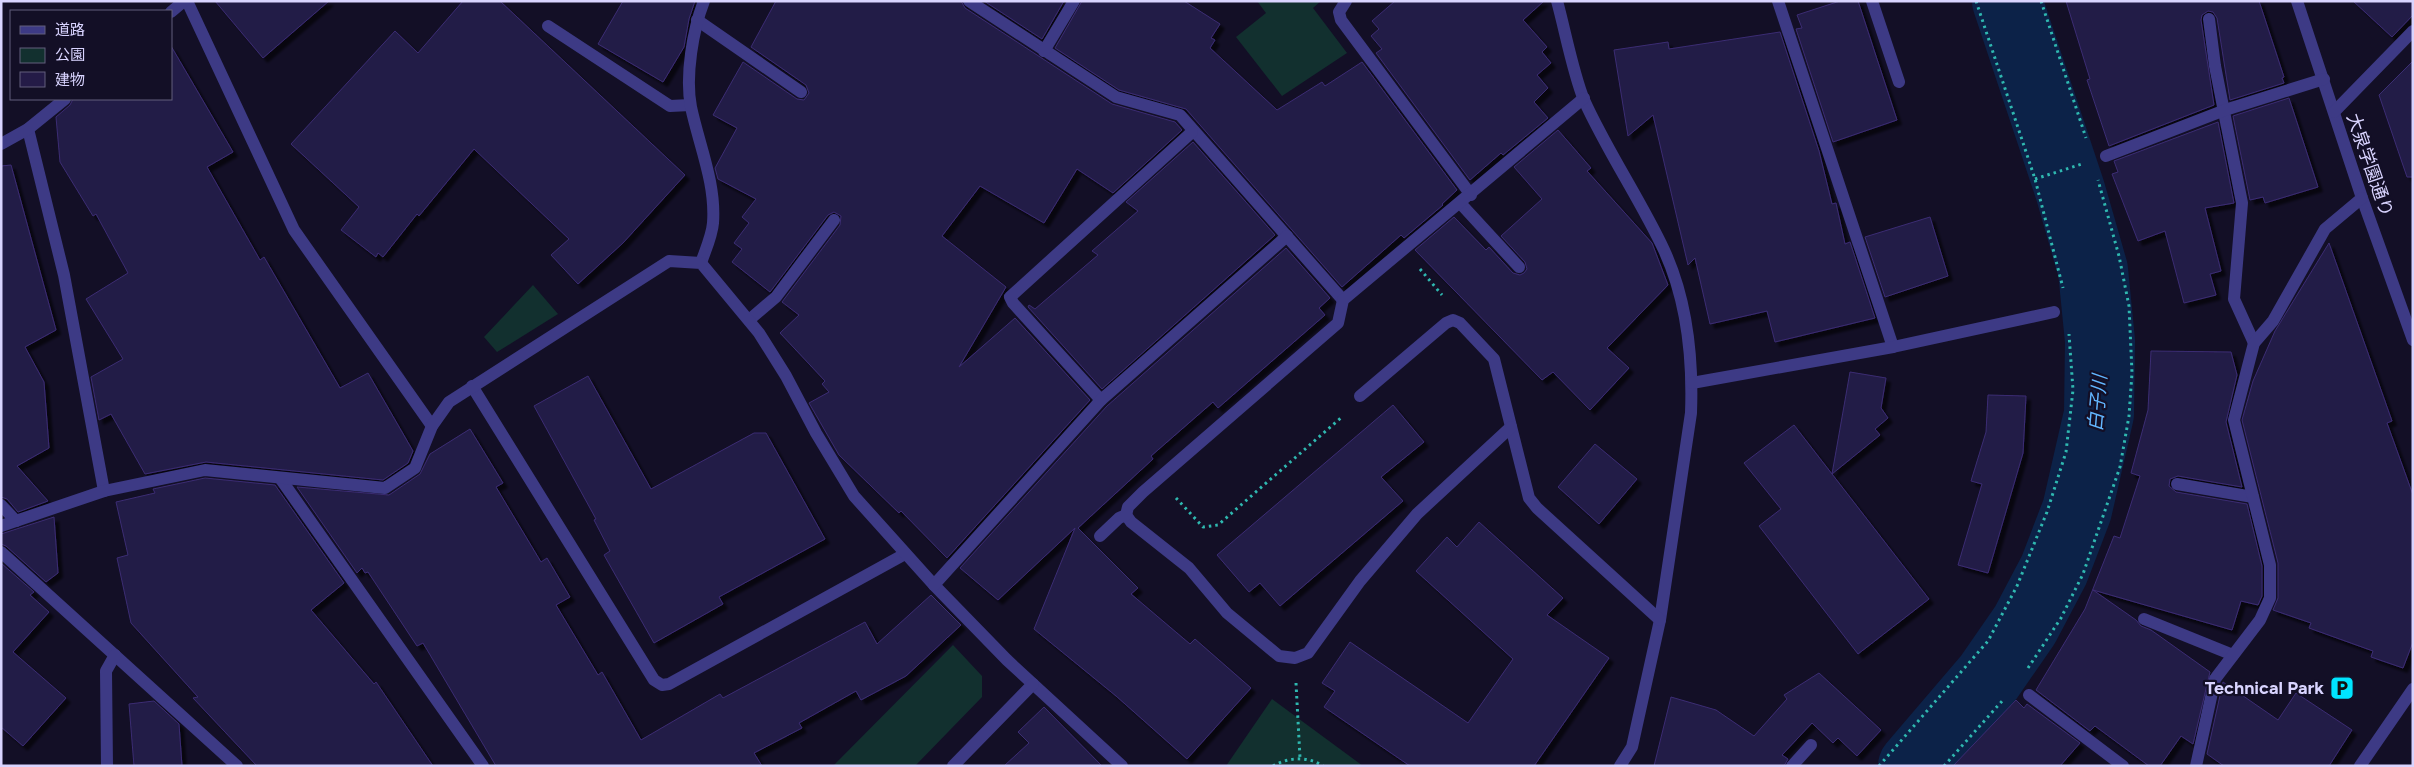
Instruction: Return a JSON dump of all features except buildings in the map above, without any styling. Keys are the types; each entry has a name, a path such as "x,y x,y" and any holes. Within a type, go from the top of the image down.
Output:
{"street":[{"path":"172,11 186,1 294,230 432,426"},
{"path":"701,263 713,225 713,197 690,105 689,78 696,20 704,1"},
{"path":"969,1 1116,96 1180,115 1192,132 1343,300"},
{"path":"1044,51 1074,1"},
{"path":"1346,1 1338,12 1341,20 1471,195"},
{"path":"1557,1 1584,98 1665,251 1677,288 1687,335 1692,383 1691,413 1660,620 1632,747 1620,766"},
{"path":"1778,1 1893,347"},
{"path":"1872,1 1899,82"},
{"name":"大泉学園通り","path":"2297,1 2362,198 2413,340"},
{"path":"2209,19 2215,66 2242,203 2234,299 2254,343"},
{"path":"696,20 801,92"},
{"path":"548,26 670,106 690,105"},
{"path":"2334,112 2413,30"},
{"path":"2106,156 2225,110 2324,79"},
{"path":"1511,427 1417,514 1360,581 1308,653 1295,658 1279,656 1227,613 1189,568 1131,522 1126,515 1128,507 1158,478 1338,322 1343,300 1461,204 1584,98"},
{"path":"1,144 28,129 64,100"},
{"path":"28,129 64,275 104,490"},
{"path":"1101,400 1013,304 1010,297 1192,132"},
{"path":"2196,766 2215,679 2260,620 2270,598 2270,565 2234,420 2254,343 2273,321 2325,229 2362,198"},
{"path":"1461,204 1519,267"},
{"path":"749,320 776,297 834,220"},
{"path":"934,585 1101,400 1286,236"},
{"path":"1,526 104,490 205,470 385,488 414,468 432,426 449,402 669,261 701,263 749,320 786,376 820,441 854,496 934,585 1033,684 1122,766"},
{"path":"1692,383 1893,347 2054,312"},
{"path":"1360,396 1446,323 1453,320 1460,323 1494,359 1529,498 1537,508 1660,620"},
{"path":"472,386 654,680 662,685 669,684 905,554"},
{"path":"280,478 483,766"},
{"path":"2178,484 2253,497"},
{"path":"1,505 16,521"},
{"path":"1100,536 1119,518 1126,515"},
{"path":"1,552 237,766"},
{"path":"2144,619 2233,655"},
{"path":"107,766 106,671 115,655"},
{"path":"953,766 1033,684"},
{"path":"2360,766 2413,688"},
{"path":"2029,695 2123,766"},
{"path":"1792,766 1811,746"}],"path":[{"path":"1976,1 2035,179 2064,295"},
{"path":"2041,1 2087,142"},
{"path":"2035,179 2089,162"},
{"path":"2026,670 2062,618 2083,574 2120,467 2129,416 2132,373 2129,306 2119,256 2096,170"},
{"path":"1404,250 1442,293 1450,307 1453,320"},
{"path":"1879,766 1988,641 2017,586 2047,512 2066,452 2073,390 2069,331"},
{"path":"1158,478 1203,527 1218,525 1351,409 1360,396"},
{"path":"1295,658 1300,758"},
{"path":"1944,766 2010,692"},
{"path":"1273,766 1282,761 1300,758 1323,766"}],"green space":[{"path":"1257,1 1321,1 1313,8 1347,53 1282,96 1236,37 1266,13"},
{"path":"533,285 558,314 497,352 484,337"},
{"path":"953,645 982,676 982,697 915,766 833,766"},
{"path":"1272,699 1363,766 1226,766"}],"waterway":[{"name":"白子川","path":"1913,766 1989,677 2025,625 2054,570 2077,510 2099,414 2100,341 2093,270 2070,190 2007,1"}],"place":[{"name":"Technical Park","path":"2342,688"}]}
